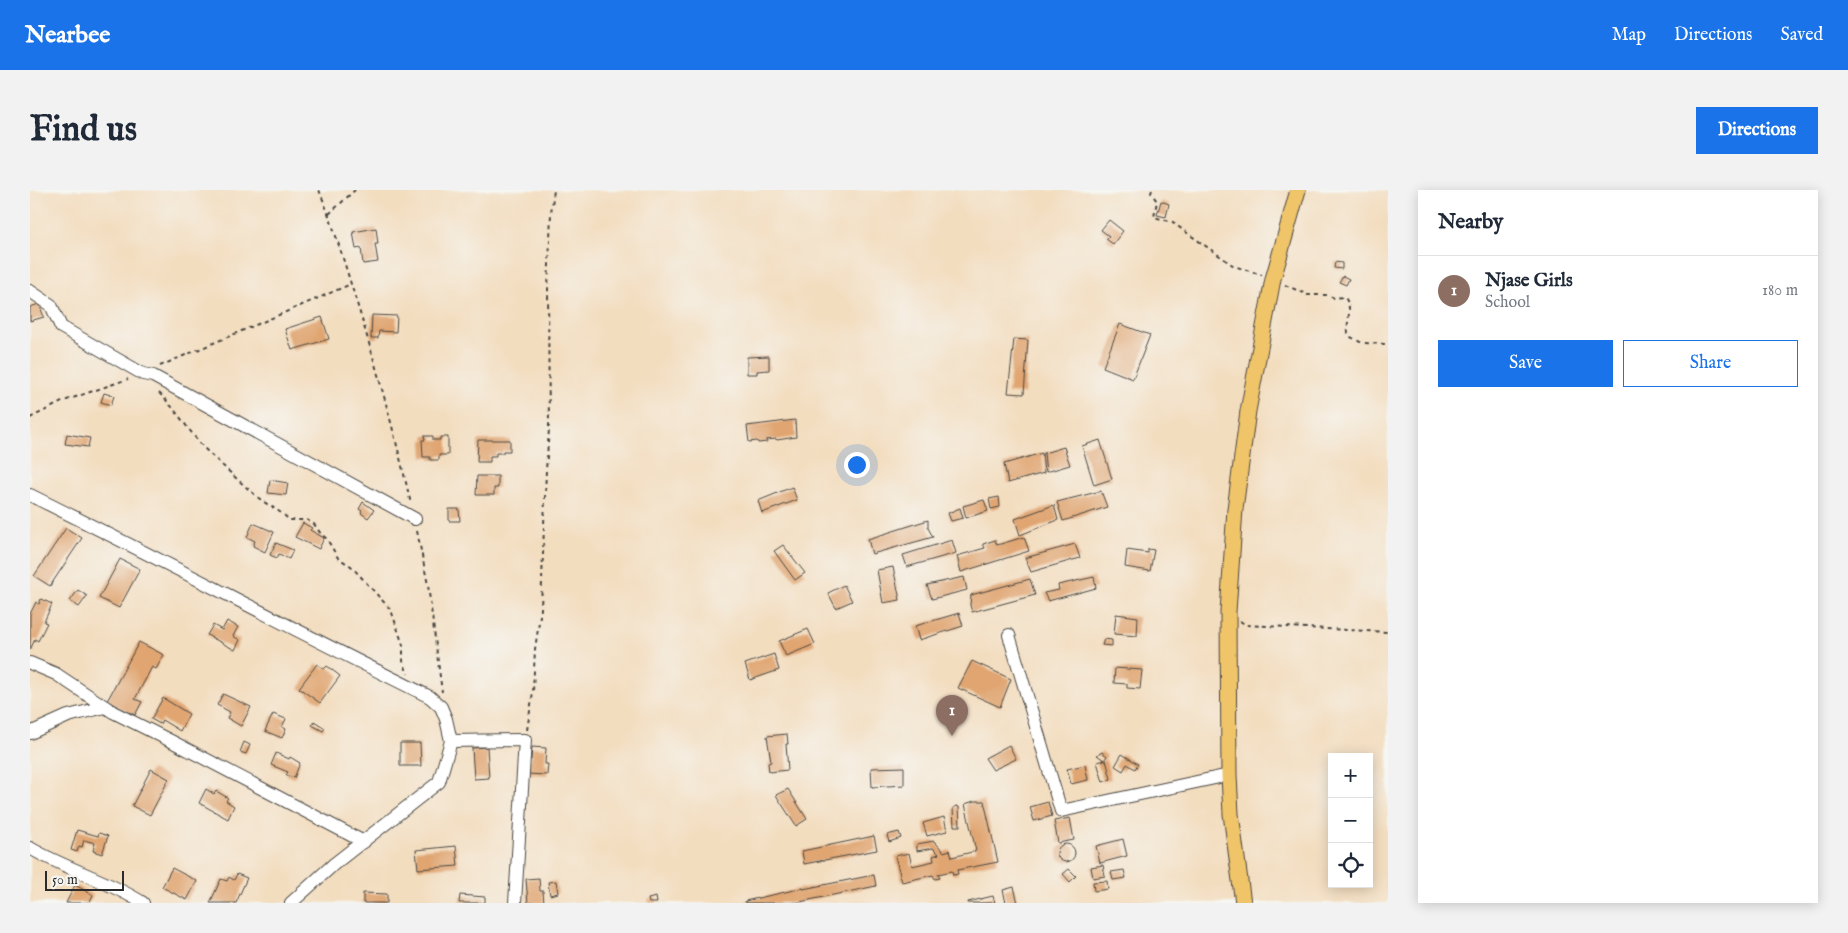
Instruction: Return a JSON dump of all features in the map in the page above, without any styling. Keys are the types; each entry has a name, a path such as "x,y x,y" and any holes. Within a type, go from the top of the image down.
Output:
{"main road":[{"path":"1243,903 1231,814 1229,775 1228,612 1235,508 1247,421 1272,279 1298,190"}],"street":[{"path":"30,291 51,305 61,327 143,374 153,376 170,385 415,519"},
{"path":"30,495 430,697 441,707 451,741 439,782 334,864 291,903"},
{"path":"1009,635 1061,812 1229,775"},
{"path":"30,663 56,674 105,707 364,842"},
{"path":"30,733 68,716 105,707"},
{"path":"451,741 525,740 514,903"},
{"path":"30,848 58,864 66,865 101,880 143,903"}],"path":[{"path":"319,190 329,214 368,335 387,404 415,519 428,586 442,694"},
{"path":"329,214 355,190"},
{"path":"525,740 533,692 535,649 541,609 549,429 548,290 551,213 554,190"},
{"path":"1152,190 1151,194 1157,201 1154,217 1173,222 1234,266 1272,279 1308,295 1328,295 1334,298 1344,297 1349,306 1350,315 1347,327 1349,336 1362,343 1388,344"},
{"path":"161,366 351,284"},
{"path":"30,418 64,402 143,374"},
{"path":"159,393 172,405 205,448 240,482 262,500 281,511 289,520 307,520 314,524 321,534 328,539 338,558 351,566 390,610 403,645 403,661 408,676 418,691"},
{"path":"1228,612 1246,625 1388,632"}],"building":[{"path":"1161,201 1169,204 1166,217 1157,215"},
{"path":"1109,220 1123,231 1113,244 1106,239 1109,236 1101,230"},
{"path":"376,228 378,244 375,244 378,262 363,264 361,248 356,249 353,232"},
{"path":"1335,262 1342,263 1342,269 1334,268"},
{"path":"1343,276 1349,279 1346,285 1339,282"},
{"path":"39,304 44,317 30,321 30,307"},
{"path":"372,315 397,316 396,332 379,331 378,338 371,338"},
{"path":"322,317 329,339 292,350 285,329"},
{"path":"1120,324 1150,335 1133,379 1103,367"},
{"path":"1014,339 1028,340 1024,394 1008,393"},
{"path":"769,356 769,370 757,371 757,374 747,374 747,357"},
{"path":"104,393 114,396 111,405 101,402"},
{"path":"795,420 796,437 766,440 767,442 758,443 757,441 749,442 747,426"},
{"path":"67,434 90,438 88,447 65,444"},
{"path":"424,436 433,436 433,440 440,440 440,437 448,437 448,455 439,455 439,460 430,460 430,457 423,457 422,440 425,440"},
{"path":"478,440 510,440 510,451 503,451 503,453 496,453 496,456 490,456 490,462 477,462"},
{"path":"1100,440 1112,479 1094,485 1082,446"},
{"path":"1064,447 1070,465 1046,472 1044,453"},
{"path":"1042,453 1044,473 1008,483 1004,464"},
{"path":"477,476 498,476 498,488 494,488 494,495 476,495"},
{"path":"270,480 288,483 286,495 268,493"},
{"path":"792,487 797,500 762,513 758,501"},
{"path":"1101,491 1107,507 1063,521 1057,502"},
{"path":"999,497 1000,507 991,509 989,499"},
{"path":"984,500 988,511 966,518 963,506"},
{"path":"363,502 374,510 368,518 359,509"},
{"path":"1054,505 1058,520 1020,535 1015,519"},
{"path":"960,508 963,518 951,521 948,513"},
{"path":"449,509 459,509 460,521 449,521"},
{"path":"928,520 928,528 933,537 872,554 868,539"},
{"path":"253,523 274,532 265,552 253,546 255,541 247,537"},
{"path":"303,523 312,528 310,530 324,538 319,549 295,537"},
{"path":"66,528 82,538 50,586 34,576"},
{"path":"1024,537 1029,551 961,572 957,556 985,548 983,544 995,540 997,545"},
{"path":"952,540 956,553 907,567 903,555"},
{"path":"276,543 293,550 289,559 279,554 277,558 270,555"},
{"path":"1075,544 1080,558 1031,572 1025,558"},
{"path":"783,545 805,573 795,580 774,551"},
{"path":"1148,549 1154,550 1150,571 1125,567 1127,550 1148,553"},
{"path":"120,559 140,569 119,608 99,598"},
{"path":"893,567 900,600 883,603 877,570"},
{"path":"964,577 967,590 932,599 927,585"},
{"path":"1094,577 1096,588 1048,601 1044,593 1059,590 1058,585"},
{"path":"1030,579 1035,595 972,612 970,605 971,595"},
{"path":"844,585 852,601 836,608 828,593"},
{"path":"78,590 87,596 79,607 70,601"},
{"path":"41,599 52,604 44,622 47,623 38,641 35,639 30,650 30,614 36,602 39,604"},
{"path":"959,613 963,626 919,640 915,626"},
{"path":"1116,614 1138,617 1137,636 1114,634"},
{"path":"227,621 238,627 233,636 240,640 235,650 207,635 213,625 222,630"},
{"path":"808,629 815,644 786,656 779,641"},
{"path":"1104,639 1112,640 1112,646 1102,645"},
{"path":"139,642 164,655 156,669 152,667 135,699 142,702 135,715 107,701"},
{"path":"774,654 779,670 750,680 745,664"},
{"path":"972,661 1011,679 1000,707 958,688"},
{"path":"317,664 324,669 327,666 340,676 320,703 299,688"},
{"path":"1115,668 1142,670 1140,689 1127,688 1127,684 1114,683"},
{"path":"223,694 251,707 241,726 227,718 230,712 217,705"},
{"path":"163,698 189,714 180,731 162,720 160,724 151,719"},
{"path":"273,714 286,719 282,727 286,729 282,738 265,731"},
{"path":"314,721 325,728 323,731 312,725"},
{"path":"787,734 788,770 769,772 768,763 771,762 767,736"},
{"path":"244,742 250,745 246,754 240,752"},
{"path":"400,743 420,743 421,766 400,766"},
{"path":"1009,745 1016,759 993,770 985,758"},
{"path":"487,747 489,778 474,779 472,748"},
{"path":"532,747 546,748 545,764 548,764 547,775 527,774 528,760 531,760"},
{"path":"1102,752 1107,756 1104,760 1097,755"},
{"path":"276,753 289,759 290,757 300,763 294,778 286,775 288,772 271,765"},
{"path":"1122,754 1138,764 1135,769 1127,764 1123,771 1115,766"},
{"path":"1106,760 1111,779 1103,782 1097,762"},
{"path":"1085,765 1088,780 1071,784 1067,769"},
{"path":"904,767 904,785 872,787 871,768"},
{"path":"151,769 169,779 150,815 132,806"},
{"path":"206,789 214,794 216,791 228,798 226,801 234,806 228,819 199,803"},
{"path":"788,789 807,819 796,826 776,795"},
{"path":"974,801 984,801 998,862 957,870 958,874 953,875 952,871 938,874 940,878 935,879 933,875 902,882 895,856 909,853 912,866 934,861 933,856 939,854 933,848 917,851 917,844 934,841 944,852 950,850 952,857 976,851 965,804"},
{"path":"1048,802 1052,816 1034,821 1030,807"},
{"path":"959,807 960,826 954,826 953,808"},
{"path":"944,817 947,831 927,836 923,823"},
{"path":"1070,818 1074,840 1058,843 1054,821"},
{"path":"77,830 98,836 99,833 108,836 102,854 93,851 95,843 84,840 82,847 79,846 77,852 71,850"},
{"path":"899,832 901,838 889,842 887,835"},
{"path":"874,836 877,850 804,864 802,851"},
{"path":"1123,839 1127,856 1100,863 1096,846"},
{"path":"1066,844 1072,847 1075,853 1072,859 1066,862 1060,859 1057,853 1060,847"},
{"path":"456,846 458,866 418,869 416,850"},
{"path":"1103,865 1105,876 1093,878 1091,867"},
{"path":"172,868 197,881 187,900 162,887"},
{"path":"1069,869 1076,876 1070,882 1063,874"},
{"path":"1124,870 1126,878 1113,880 1111,872"},
{"path":"237,874 247,878 236,903 210,903 221,879 227,881 229,877 234,880"},
{"path":"874,875 876,886 795,903 746,903 745,901 803,888"},
{"path":"539,878 540,891 543,891 544,903 528,903 526,879"},
{"path":"556,881 558,893 550,895 548,882"},
{"path":"1107,881 1108,889 1094,891 1093,882"},
{"path":"75,885 93,895 89,903 66,903"},
{"path":"1014,887 1018,903 1006,903 1003,890"},
{"path":"363,893 387,894 387,903 363,903"},
{"path":"460,895 485,897 485,903 459,903"},
{"path":"993,896 995,903 968,903 968,902"},
{"path":"656,897 657,903 649,903 648,899"}],"place":[{"name":"Njase Girls","path":"952,736"}]}
